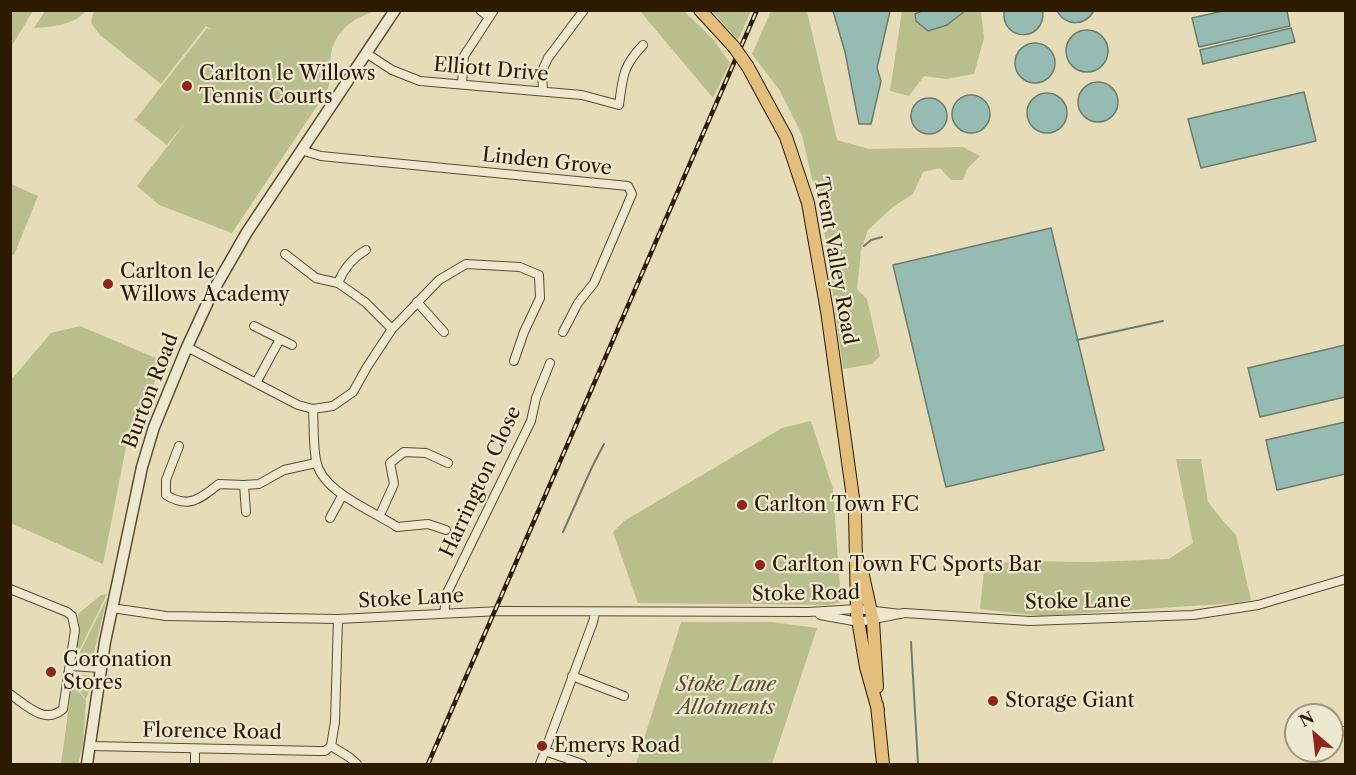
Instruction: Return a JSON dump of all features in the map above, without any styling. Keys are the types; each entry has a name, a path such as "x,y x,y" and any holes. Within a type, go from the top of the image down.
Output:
{"main road":[{"name":"Trent Valley Road","path":"700,10 734,47 748,67 786,137 801,175 827,311 855,512 857,609 866,667 878,710"},
{"name":"Trent Valley Road","path":"857,546 872,615 883,765"}],"street":[{"name":"Burton Road","path":"87,765 100,668 142,467 154,427 212,293 241,242 395,10"},
{"path":"462,84 464,56 492,14 480,10"},
{"path":"543,91 542,71 548,58 584,10"},
{"name":"Elliott Drive","path":"366,53 392,70 420,81 582,95 619,105 623,74 630,59 643,45"},
{"name":"Linden Grove","path":"301,150 321,156 628,186 632,194 594,283 578,303 563,332"},
{"path":"338,283 343,271 359,250"},
{"path":"285,254 316,278 338,283 364,302 392,329"},
{"path":"187,347 298,405 313,409 333,406 353,392 392,329 417,302 439,280 466,264 520,267 539,275 540,298 513,362"},
{"path":"417,302 444,332"},
{"path":"254,326 292,345"},
{"path":"256,383 280,339"},
{"name":"Harrington Close","path":"444,614 447,593 531,421 536,398 549,363"},
{"path":"313,409 316,463 324,479 342,496 380,515 397,527 428,524 446,530"},
{"path":"179,447 166,480 166,495 177,502 198,500 219,484 259,484 284,470 316,463"},
{"path":"380,515 394,484 390,463 404,452 426,453 448,463"},
{"path":"244,485 246,512"},
{"path":"330,518 342,496"},
{"name":"Stoke Lane","path":"901,614 926,613 1030,621 1193,615 1258,605 1346,579"},
{"path":"10,589 67,612 72,616 75,630 65,706 54,716 44,716 10,694"},
{"name":"Stoke Lane","path":"112,608 166,616 338,619 500,611 712,612"},
{"name":"Stoke Road","path":"712,612 808,612 857,609 872,615 901,614"},
{"path":"808,612 859,622 872,615"},
{"path":"540,765 593,622 594,613"},
{"path":"338,619 335,722 331,746 357,765"},
{"path":"70,666 100,668"},
{"path":"573,676 624,696"},
{"name":"Florence Road","path":"91,746 325,751 331,746"},
{"path":"195,748 195,765"},
{"path":"545,751 582,765"}],"green space":[{"path":"94,10 376,11 354,21 341,31 331,54 327,91 232,233 159,205 137,186 187,121 167,145 135,120 207,28 212,30 206,26 161,84 100,35 91,23"},
{"path":"10,11 33,11 11,47"},
{"path":"45,11 86,11 69,22 34,28"},
{"path":"640,11 684,11 714,40 730,63 713,98"},
{"path":"712,11 751,11 738,40"},
{"path":"771,11 807,11 837,140 869,149 963,147 980,156 967,169 963,180 951,180 940,168 923,172 913,194 893,207 868,230 861,251 857,289 867,299 880,356 872,364 843,369 825,236 802,135 780,91 752,54"},
{"path":"902,11 981,11 984,38 974,74 946,79 924,76 909,96 890,91"},
{"path":"11,184 38,196 14,255 10,253"},
{"path":"80,326 165,362 129,432 103,564 11,523 11,380 51,333"},
{"name":"Carlton Town FC","path":"811,421 833,489 841,602 828,605 638,603 613,532 624,521 782,428"},
{"path":"1176,459 1201,459 1208,502 1236,535 1251,600 1236,603 1041,616 980,609 984,570 994,564 1018,561 1091,562 1169,559 1193,543"},
{"path":"107,594 75,659 79,633 78,614 101,595"},
{"path":"107,598 93,657 87,661 76,660"},
{"name":"Stoke Lane Allotments","path":"681,622 772,622 817,628 772,764 636,764"},
{"path":"73,675 90,676 90,688 86,699 72,682"},
{"path":"72,684 86,700 83,744 78,764 61,764"}],"water":[{"path":"924,10 965,11 947,25 928,31 916,21 915,14"},
{"path":"833,11 890,11 877,68 881,81 871,124 859,124 845,52"},
{"path":"1004,11 1043,11 1042,21 1037,29 1023,35 1009,29"},
{"path":"1057,11 1094,11 1086,20 1076,23 1065,20"},
{"path":"1223,11 1287,11 1290,26 1199,47 1192,18"},
{"path":"1291,28 1295,42 1203,64 1200,50"},
{"path":"1087,30 1102,36 1108,51 1102,66 1087,72 1072,66 1066,51 1072,36"},
{"path":"1035,43 1043,44 1049,49 1054,55 1054,71 1049,77 1043,82 1035,83 1027,82 1021,77 1016,71 1015,63 1016,55 1021,49 1027,44"},
{"path":"1098,82 1106,83 1112,88 1117,94 1117,110 1112,116 1106,121 1098,122 1090,121 1084,116 1079,110 1078,102 1079,94 1084,88 1090,83"},
{"path":"1304,92 1316,141 1201,168 1188,119"},
{"path":"1047,93 1055,94 1061,99 1066,105 1066,121 1061,127 1055,132 1047,133 1039,132 1033,127 1028,121 1027,113 1028,105 1033,99 1039,94"},
{"path":"971,95 978,96 984,101 989,107 989,121 984,127 978,132 971,133 964,132 958,127 953,121 952,114 953,107 958,101 964,96"},
{"path":"929,98 942,103 947,116 942,129 929,134 916,129 911,116 916,103"},
{"path":"1051,228 1104,450 946,487 893,265"},
{"path":"1345,345 1345,397 1260,417 1248,368"},
{"path":"1345,422 1345,474 1277,490 1266,440"}],"waterway":[{"path":"864,246 871,240 882,237"},
{"path":"1077,340 1163,321"},
{"path":"563,532 604,444"},
{"path":"911,642 918,764"}],"railway":[{"path":"428,764 757,10"}],"place":[{"name":"Carlton le Willows Tennis Courts","path":"187,86"},
{"name":"Carlton le Willows Academy","path":"108,284"},
{"name":"Carlton Town FC","path":"742,505"},
{"name":"Carlton Town FC Sports Bar","path":"760,565"},
{"name":"Coronation Stores","path":"51,672"},
{"name":"Storage Giant","path":"993,701"},
{"name":"Emerys Road","path":"542,746"}]}
